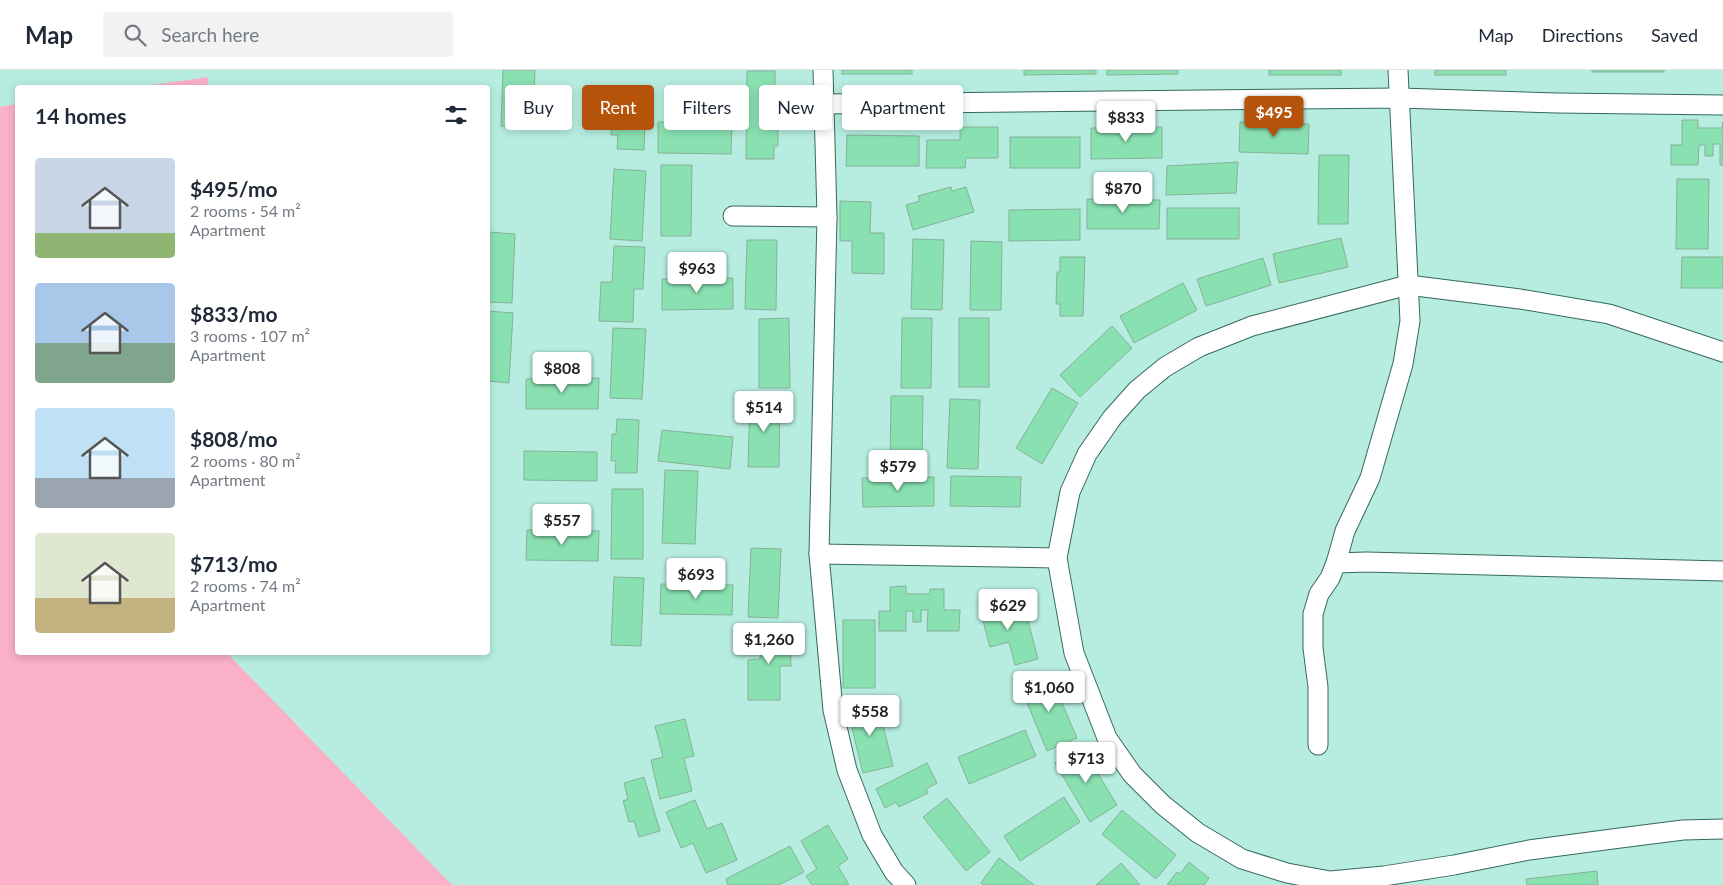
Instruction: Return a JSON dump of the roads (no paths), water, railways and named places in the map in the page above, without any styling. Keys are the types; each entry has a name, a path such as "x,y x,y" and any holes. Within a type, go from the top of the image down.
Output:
{"street":[{"path":"823,70 823,85"},
{"path":"1318,744 1318,687 1313,648 1313,614 1319,594 1330,578 1336,563 1345,531 1370,478 1402,364 1410,321 1398,70"},
{"path":"832,104 1399,98 1557,103 1723,105"},
{"path":"824,130 827,217 819,554 833,710 847,770 872,835 894,872 906,885"},
{"path":"733,216 827,217"},
{"path":"1723,352 1609,314 1520,299 1451,292 1408,285 1252,326 1199,347 1165,367 1137,390 1112,418 1087,454 1070,492 1057,558 1074,653 1107,738 1132,774 1163,805 1198,833 1242,859 1286,873 1330,881 1384,876 1454,865 1529,850 1683,830 1723,829"},
{"path":"819,554 1057,558"},
{"path":"1336,563 1366,562 1723,571"}]}
